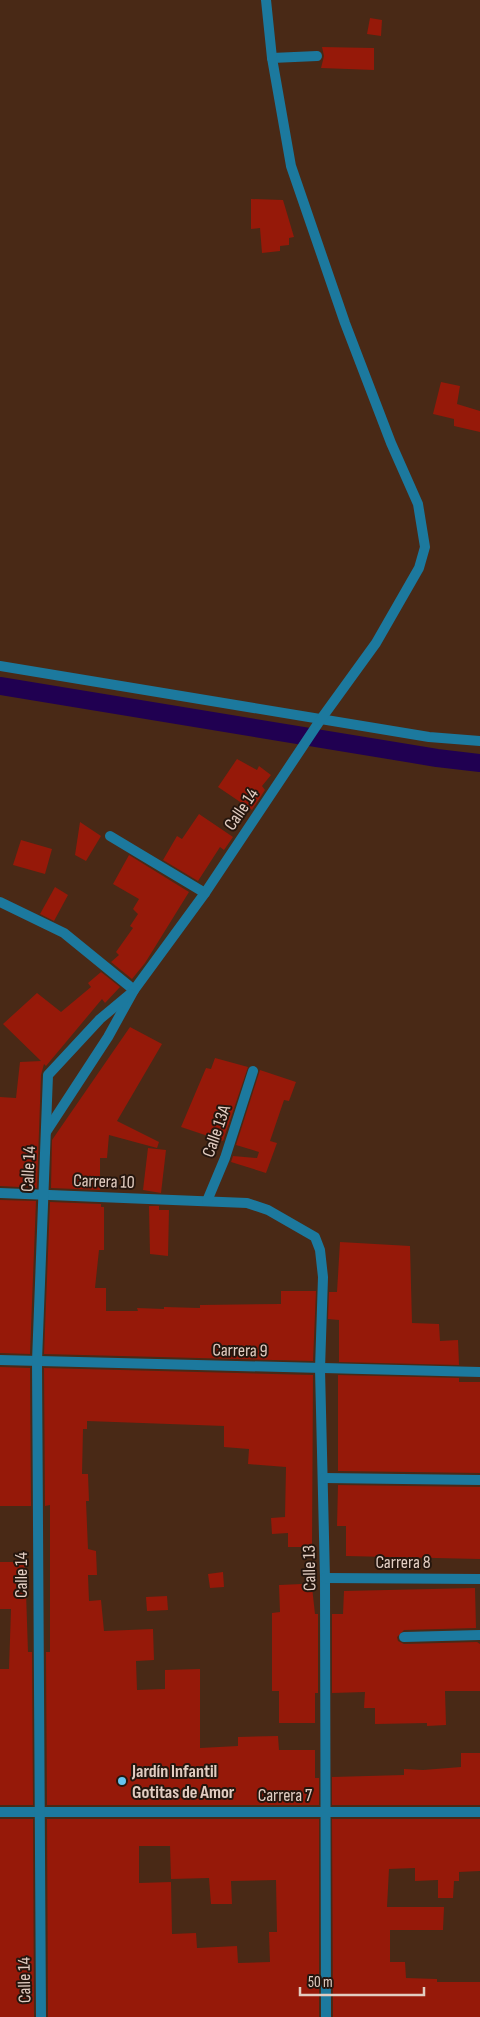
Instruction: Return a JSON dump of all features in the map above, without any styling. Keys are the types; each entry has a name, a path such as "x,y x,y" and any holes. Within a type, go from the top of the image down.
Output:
{"street":[{"name":"Calle 14","path":"46,1132 108,1037 134,990 205,893 321,719 376,642 403,599 419,568 425,547 418,504 391,443 345,323 291,166 272,58 266,0"},
{"path":"272,58 317,56"},
{"path":"0,666 429,737 480,741"},
{"path":"110,836 205,893"},
{"path":"0,902 64,933 134,990"},
{"name":"Calle 14","path":"41,2017 38,1812 37,1361 48,1075 100,1019 134,990"},
{"name":"Calle 13A","path":"207,1201 225,1158 253,1071"},
{"name":"Carrera 10","path":"0,1193 207,1201"},
{"name":"Calle 13","path":"207,1201 247,1203 268,1210 315,1237 320,1250 323,1277 320,1369 325,1578 326,2017"},
{"name":"Carrera 9","path":"0,1360 480,1372"},
{"path":"324,1478 480,1480"},
{"name":"Carrera 8","path":"325,1578 480,1579"},
{"path":"404,1637 480,1635"},
{"name":"Carrera 7","path":"0,1812 480,1812"}],"building":[{"path":"370,18 382,20 381,36 367,34"},
{"path":"322,47 374,48 374,70 321,68 324,56"},
{"path":"251,199 283,200 294,237 289,238 289,245 280,246 280,251 262,253 260,228 251,229"},
{"path":"441,382 460,386 457,404 480,411 480,432 454,426 454,419 433,414"},
{"path":"237,759 257,770 259,766 271,775 262,786 265,790 252,810 218,787"},
{"path":"199,814 233,837 224,850 220,847 198,881 163,860 177,836 182,839"},
{"path":"80,822 101,836 86,861 75,855"},
{"path":"21,840 52,849 45,874 13,865"},
{"path":"129,855 189,892 145,963 132,979 111,962 119,955 116,952 133,928 130,926 138,914 133,909 139,899 113,884"},
{"path":"55,887 68,895 54,921 40,914"},
{"path":"101,972 120,987 105,1003 102,999 46,1066 44,1064 41,1075 37,1188 0,1186 0,1097 16,1098 20,1062 41,1061 3,1024 37,993 61,1012 91,987 88,983"},
{"path":"130,1027 162,1044 117,1121 159,1142 157,1148 109,1135 107,1158 100,1158 100,1190 51,1188 52,1140"},
{"path":"215,1058 248,1067 223,1141 181,1127 206,1068 211,1069"},
{"path":"260,1070 296,1082 289,1101 284,1100 270,1141 277,1143 266,1173 231,1162 233,1156 257,1158 259,1152 236,1145"},
{"path":"148,1148 166,1150 161,1193 143,1190"},
{"path":"0,1200 36,1201 30,1354 0,1353"},
{"path":"50,1202 101,1204 101,1207 104,1207 104,1250 99,1250 95,1288 106,1288 106,1311 138,1311 137,1308 164,1309 164,1307 200,1308 200,1305 281,1304 281,1291 316,1291 313,1361 44,1354"},
{"path":"149,1206 159,1206 159,1210 169,1210 168,1256 150,1254"},
{"path":"340,1242 410,1246 412,1323 439,1324 440,1341 458,1340 459,1365 339,1362 339,1320 328,1319 329,1292 337,1292"},
{"path":"0,1367 30,1368 31,1506 0,1506"},
{"path":"44,1368 313,1375 312,1547 288,1547 288,1533 272,1534 271,1518 285,1517 286,1467 248,1464 249,1449 224,1447 224,1426 87,1421 87,1429 83,1429 82,1474 88,1474 89,1501 86,1501 88,1549 96,1551 97,1575 88,1575 89,1601 101,1600 104,1631 153,1629 154,1660 136,1661 137,1690 165,1689 165,1670 200,1669 200,1748 238,1746 238,1737 278,1736 279,1750 315,1750 315,1778 319,1778 319,1805 47,1805 46,1652 50,1652 50,1505 45,1506"},
{"path":"338,1375 459,1378 459,1382 480,1382 480,1473 338,1471"},
{"path":"338,1485 480,1487 480,1559 346,1556 346,1526 337,1526"},
{"path":"0,1562 25,1562 28,1652 32,1652 33,1805 0,1805 0,1669 9,1669 11,1609 0,1609"},
{"path":"223,1572 224,1587 210,1588 208,1574"},
{"path":"302,1584 303,1587 312,1587 315,1614 318,1614 318,1693 315,1693 315,1723 279,1723 279,1691 272,1691 272,1613 280,1612 279,1585"},
{"path":"475,1588 476,1628 404,1630 397,1637 398,1641 404,1644 477,1642 480,1644 480,1691 445,1691 446,1725 427,1726 427,1723 375,1724 375,1708 364,1708 365,1692 332,1693 332,1614 343,1614 344,1591"},
{"path":"167,1596 168,1610 147,1611 146,1597"},
{"path":"461,1753 480,1753 480,1805 332,1805 332,1777 404,1775 404,1769 423,1770 461,1767"},
{"path":"0,1819 33,1819 34,2017 0,2017"},
{"path":"47,1819 319,1819 319,2017 48,2017","holes":["139,1846 170,1846 171,1879 209,1878 211,1904 232,1904 231,1881 276,1880 277,1932 269,1932 270,1962 238,1963 237,1946 197,1948 196,1933 172,1934 171,1882 139,1883"]},
{"path":"332,1819 480,1819 480,1871 459,1872 459,1881 454,1881 453,1898 438,1898 438,1880 415,1881 415,1868 389,1869 387,1907 444,1907 443,1930 390,1930 390,1962 405,1962 406,1978 437,1979 437,1982 480,1982 480,2017 333,2017"}],"waterway":[{"path":"0,686 437,758 480,763"}],"place":[{"name":"Jardín Infantil Gotitas de Amor","path":"122,1781"}]}
